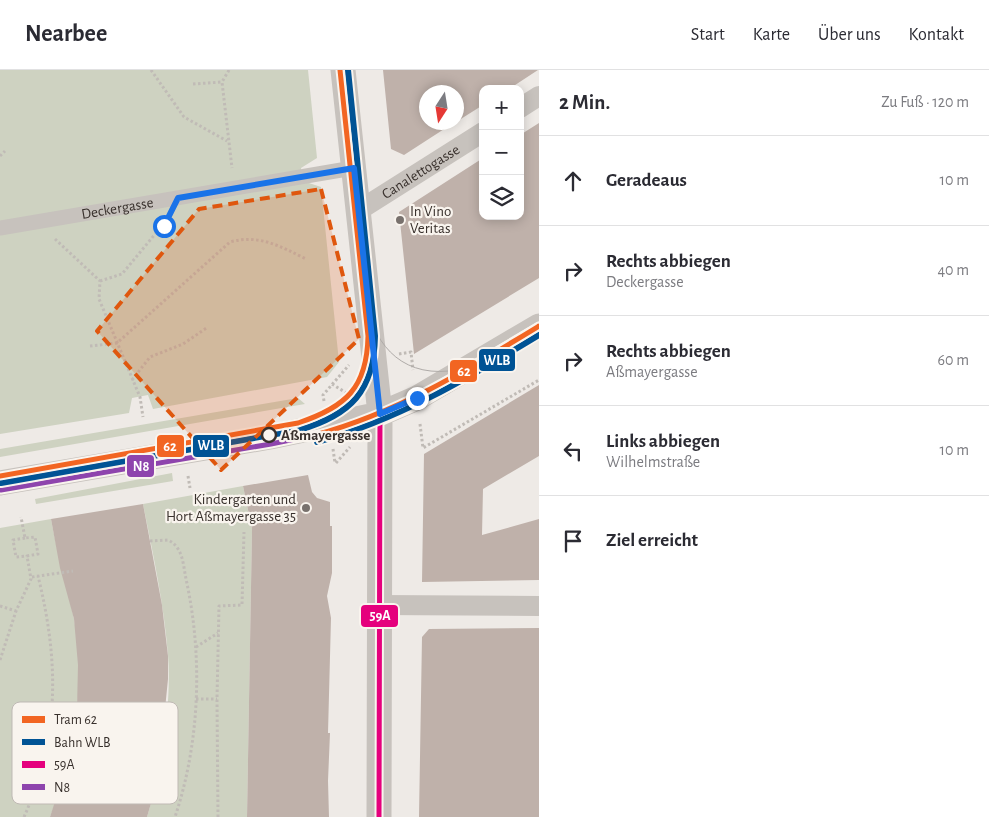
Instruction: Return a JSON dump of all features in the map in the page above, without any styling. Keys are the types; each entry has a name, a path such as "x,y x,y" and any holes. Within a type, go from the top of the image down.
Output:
{"street":[{"path":"343,70 380,414 379,817"},
{"path":"524,105 539,96"},
{"name":"Canalettogasse","path":"358,211 479,135"},
{"name":"Deckergasse","path":"0,228 354,168"},
{"path":"0,483 270,437 380,414 417,398 539,326"},
{"path":"379,605 539,606"}],"path":[{"path":"151,70 184,117 228,141"},
{"path":"229,70 222,82 231,158"},
{"path":"193,84 222,82"},
{"path":"0,156 5,151"},
{"path":"100,281 122,274 164,226 178,198"},
{"path":"37,222 100,281"},
{"path":"90,346 117,343 230,242 245,238 273,243 306,259"},
{"path":"100,281 99,299 140,397 142,417"},
{"path":"132,380 150,357 183,344 208,327"},
{"path":"423,448 539,380"},
{"path":"21,517 25,538"},
{"path":"218,817 216,699 219,606 242,605 244,532"},
{"path":"35,537 38,554 27,556 16,558 13,540 35,537"},
{"path":"150,540 168,540 180,551 190,594 196,647 196,699 189,757 175,817"},
{"path":"0,660 16,611 32,578 27,556"},
{"path":"32,578 73,570"},
{"path":"38,576 52,644 53,702"},
{"path":"0,606 16,611"},
{"path":"196,647 218,633"},
{"path":"196,699 216,699"},
{"path":"24,817 29,804"}],"highlighted area":[{"path":"321,189 359,339 221,470 97,331 199,209"}],"green space":[{"path":"0,70 308,70 317,158 301,168 303,181 321,187 339,362 327,377 153,409 148,395 132,398 129,413 0,434"},
{"path":"298,398 305,404 0,457 0,449"},
{"path":"172,473 173,481 36,504 35,499"},
{"path":"243,486 252,529 247,817 147,817 150,804 178,804 178,702 168,702 169,674 166,636 161,598 143,504"},
{"path":"51,519 74,619 79,669 77,702 12,702 12,804 55,804 50,817 0,817 0,528"}],"building":[{"path":"383,70 538,70 515,85 479,85 479,108 464,117 464,85 419,85 419,130 443,130 404,155 391,149"},
{"path":"539,123 539,278 414,354 399,212 479,161 479,220 524,220 524,132"},
{"path":"539,385 539,456 483,489 482,535 539,519 539,580 422,582 424,454"},
{"path":"308,475 312,492 317,498 330,502 330,526 332,526 332,573 327,596 331,618 328,733 330,733 329,817 247,817 252,529 243,486"},
{"path":"143,504 162,605 168,656 166,702 77,702 78,665 74,619 60,568 51,519"},
{"path":"539,628 539,817 419,817 422,637 429,629"},
{"path":"54,804 151,804 147,817 50,817"}],"tram line":[{"name":"62","path":"0,476 298,423 329,410 351,393 363,369 367,354 368,336 340,70"},
{"path":"364,295 373,327 381,341 390,352 415,368 431,371 449,371 464,367 489,356"},
{"name":"62","path":"315,435 374,415 431,389 539,326"}],"rail line":[{"name":"WLB","path":"1,483 299,430 333,417 356,398 370,372 374,355 375,336 348,70"},
{"name":"WLB","path":"317,442 347,433 404,410 459,382 539,335"}],"transit line":[{"name":"59A","path":"380,414 417,398 539,326"},
{"name":"N8","path":"1,490 271,444 382,421 421,404 539,335"},
{"name":"59A","path":"379,817 380,414"}],"place":[{"name":"In Vino Veritas","path":"400,220"},
{"name":"Aßmayergasse","path":"269,435"},
{"name":"Kindergarten und Hort Aßmayergasse 35","path":"306,508"}],"route":[{"path":"164,226 178,198 354,168 380,414 417,398"}]}
